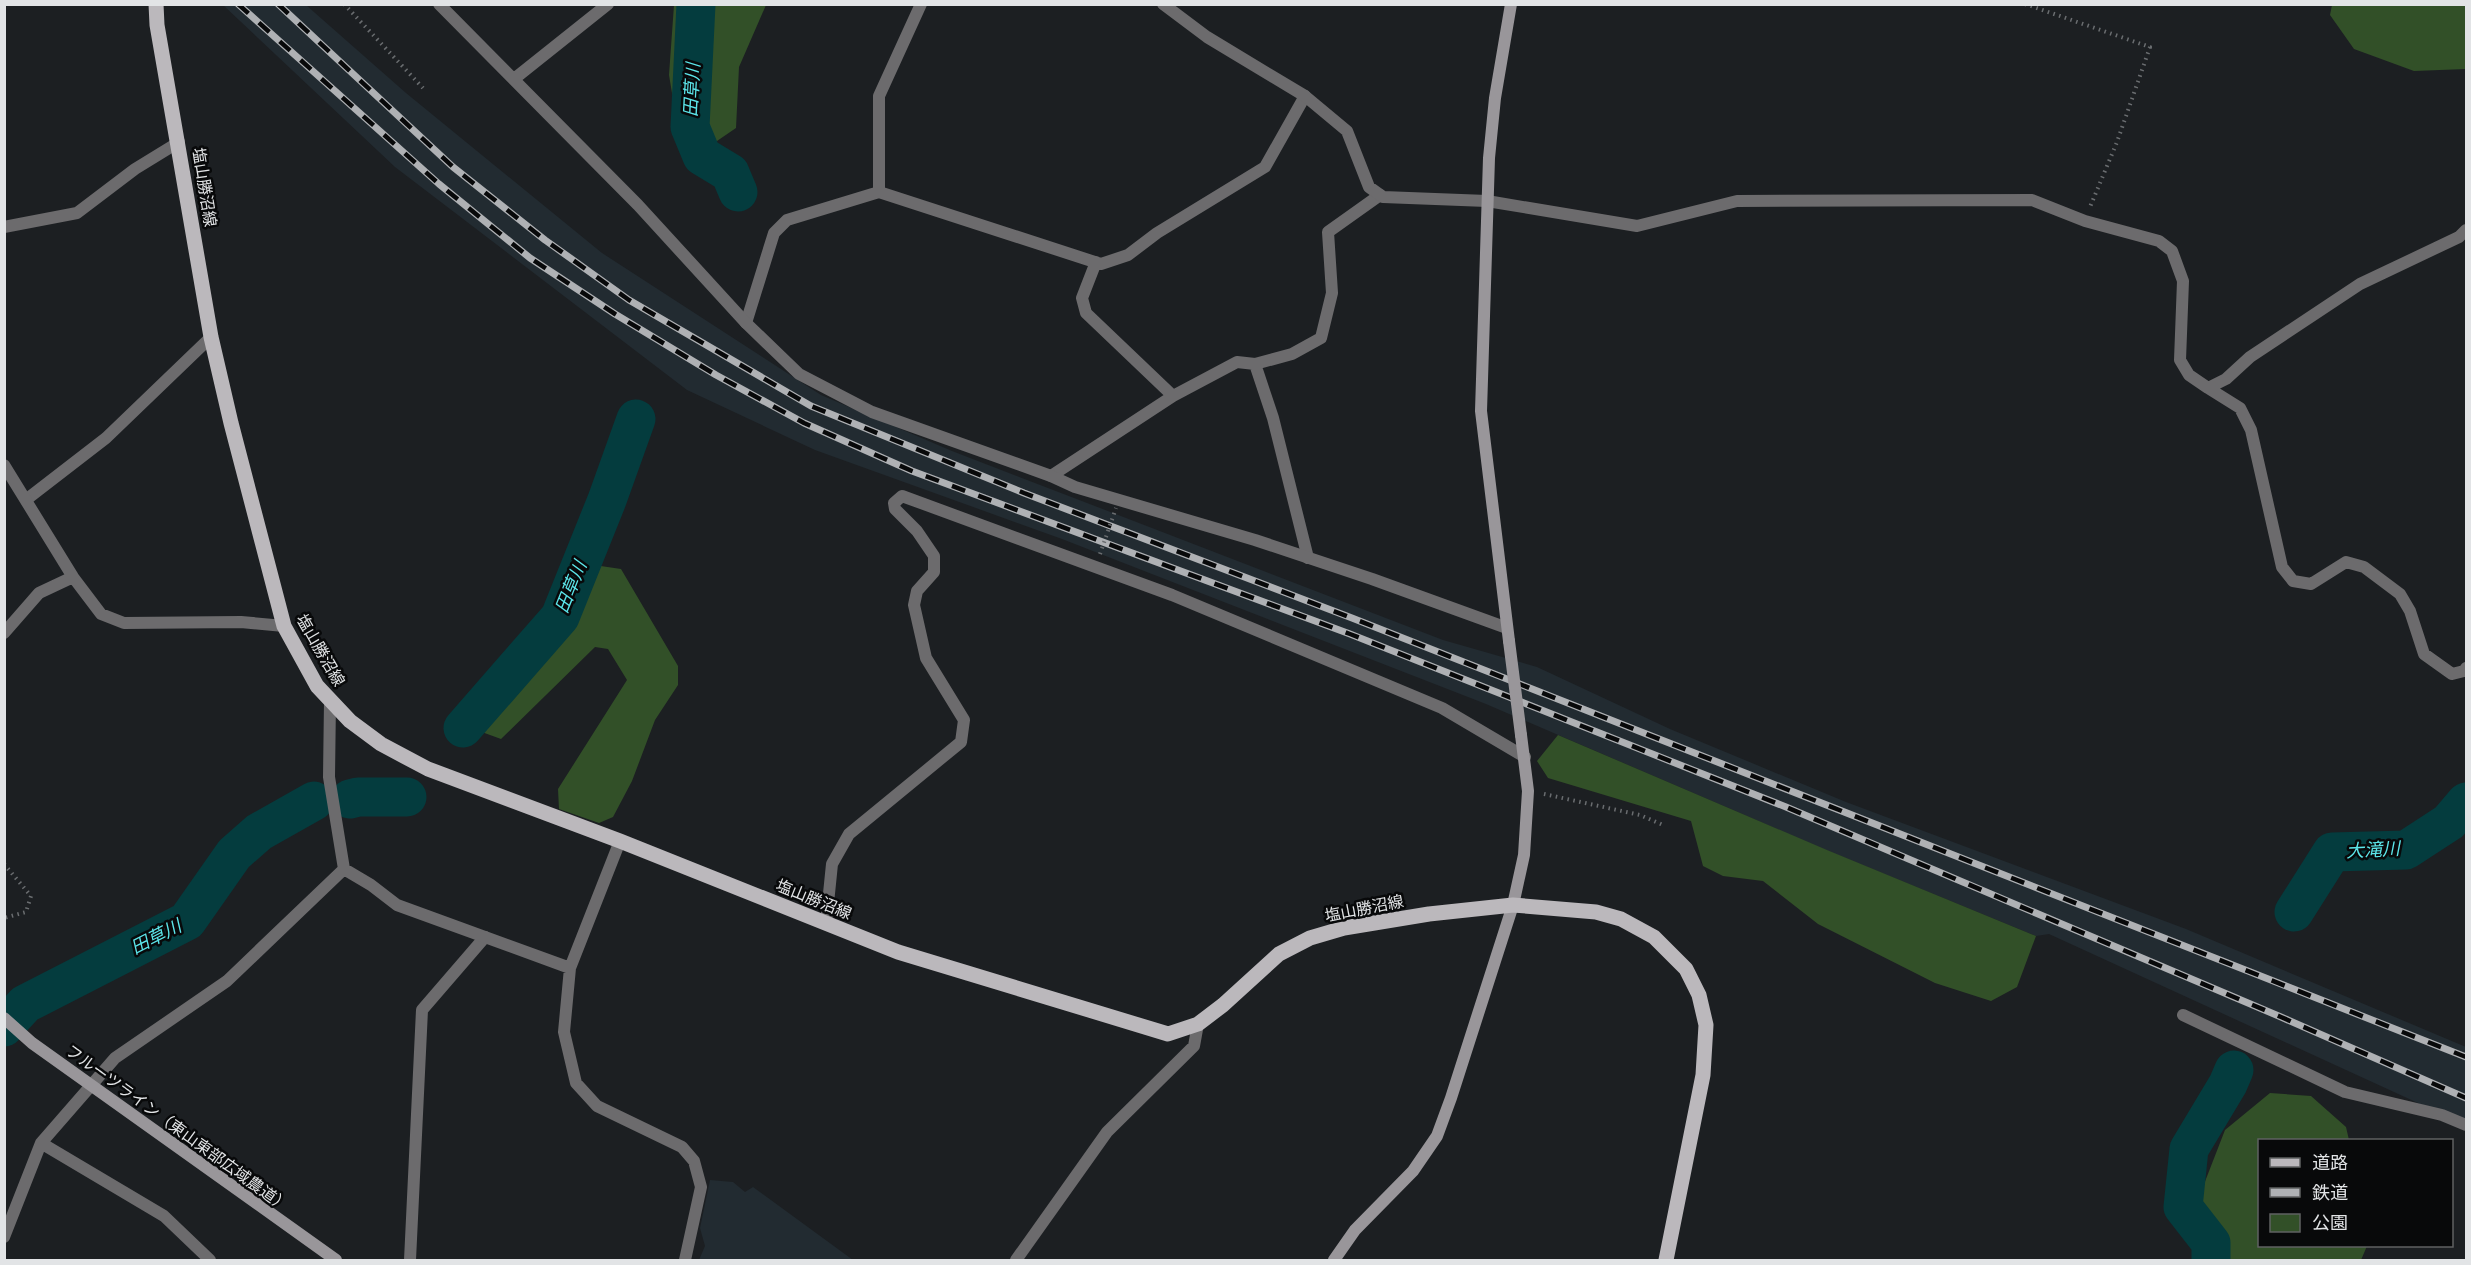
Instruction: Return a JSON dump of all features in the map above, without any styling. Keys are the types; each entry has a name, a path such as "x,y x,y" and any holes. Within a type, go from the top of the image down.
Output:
{"main road":[{"name":"塩山勝沼線","path":"156,4 157,25 211,337 284,626 317,686 350,721 381,744 428,769 620,841 898,952 1168,1034 1198,1024 1223,1005 1279,954 1310,938 1344,928 1408,917 1513,905 1596,912 1621,919 1654,937 1686,969 1699,995 1706,1024 1703,1075 1666,1260"}],"street":[{"path":"439,4 638,206 746,324 799,374 872,412 1051,476 1075,487 1308,558 1507,628"},
{"path":"514,79 608,4"},
{"path":"879,192 879,96 921,4"},
{"path":"1163,4 1207,37 1305,96 1347,131 1369,187 1383,197 1487,201 1637,226 1737,201 2032,200 2085,220 2159,241 2172,251 2182,281 2180,360 2189,375 2240,408 2251,430 2282,567 2293,581 2311,584 2346,562 2364,567 2400,594 2410,611 2424,654 2452,674 2464,671 2466,668"},
{"path":"1334,1260 1355,1230 1413,1171 1437,1136 1513,905 1524,855 1528,791 1525,757 1481,411 1487,201 1495,98 1511,4"},
{"path":"746,324 774,233 787,220 879,192 1101,264 1128,255 1157,233 1265,167 1305,96"},
{"path":"4,227 77,213 135,169 179,142"},
{"path":"1051,476 1173,396 1237,362 1255,364 1292,354 1321,338 1332,293 1328,231 1380,195"},
{"path":"2208,388 2226,379 2250,357 2360,284 2459,237 2466,230"},
{"path":"1096,262 1082,297 1086,313 1173,396"},
{"path":"27,499 106,438 211,337"},
{"path":"1255,364 1273,418 1308,558"},
{"path":"4,465 73,577 100,614 124,623 241,622 284,626"},
{"path":"826,923 832,864 849,834 961,742 964,720 926,658 914,604 917,591 934,572 934,556 917,531 895,509 894,503 902,496 1172,595 1442,708 1525,757"},
{"path":"4,633 39,593 73,577"},
{"path":"330,701 329,777 344,869"},
{"path":"620,841 570,968 564,1032 576,1083 597,1106 682,1147 694,1161 701,1187 685,1260"},
{"path":"344,869 371,885 397,905 570,968"},
{"path":"4,1237 41,1143 114,1058 227,981 344,869"},
{"path":"410,1260 422,1010 484,937"},
{"path":"2182,1015 2345,1092 2442,1115 2466,1125"},
{"name":"フルーツライン（東山東部広域農道）","path":"4,1018 32,1043 336,1260"},
{"path":"1016,1260 1107,1132 1194,1046 1198,1024"},
{"path":"41,1143 164,1216 210,1260"}],"path":[{"path":"344,4 423,88"},
{"path":"2025,4 2150,47 2118,141 2085,220"},
{"path":"1100,554 1116,508"},
{"path":"1528,791 1640,815 1663,825"},
{"path":"4,864 31,896 26,912 4,918"}],"shaded area":[{"path":"223,5 306,5 406,93 602,253 821,395 952,451 1443,640 1537,667 1670,729 1846,802 2186,929 2466,1047 2466,1125 2049,934 2036,936 1826,850 1486,704 1062,539 815,450 687,390 395,167"},
{"path":"710,1180 733,1182 745,1192 753,1187 853,1260 699,1260 705,1246 700,1228"}],"green space":[{"path":"674,5 766,5 739,67 736,128 717,141 705,143 676,117 669,75"},
{"path":"2332,5 2466,5 2466,69 2414,71 2354,49 2330,15"},
{"path":"594,565 621,569 678,666 678,685 655,720 632,781 613,817 599,823 559,809 558,789 627,680 608,649 595,647 501,739 479,731 472,689 507,653 578,593"},
{"path":"1558,735 2036,936 2017,987 1991,1001 1935,983 1818,924 1763,881 1723,876 1703,866 1691,821 1548,778 1537,761"},
{"path":"2270,1093 2311,1096 2346,1127 2349,1139 2258,1139 2258,1247 2367,1247 2361,1260 2225,1260 2221,1236 2199,1197 2225,1130"}],"waterway":[{"name":"田草川","path":"696,4 690,127 702,156 730,173 738,192"},
{"name":"田草川","path":"463,728 560,617 607,500 636,419"},
{"name":"田草川","path":"350,799 407,797"},
{"name":"田草川","path":"4,1027 25,1004 187,921 234,854 259,832 314,801"},
{"name":"大滝川","path":"2294,912 2332,852 2406,850 2449,822 2466,802"},
{"name":"大滝川","path":"2211,1260 2211,1243 2183,1207 2189,1149 2234,1070"}],"railway":[{"path":"238,4 439,184 530,258 615,314 716,375 804,423 912,471 1350,634 1786,807 2466,1098"},
{"path":"278,4 453,167 545,240 629,300 811,406 1024,493 1352,618 2466,1057"}]}
